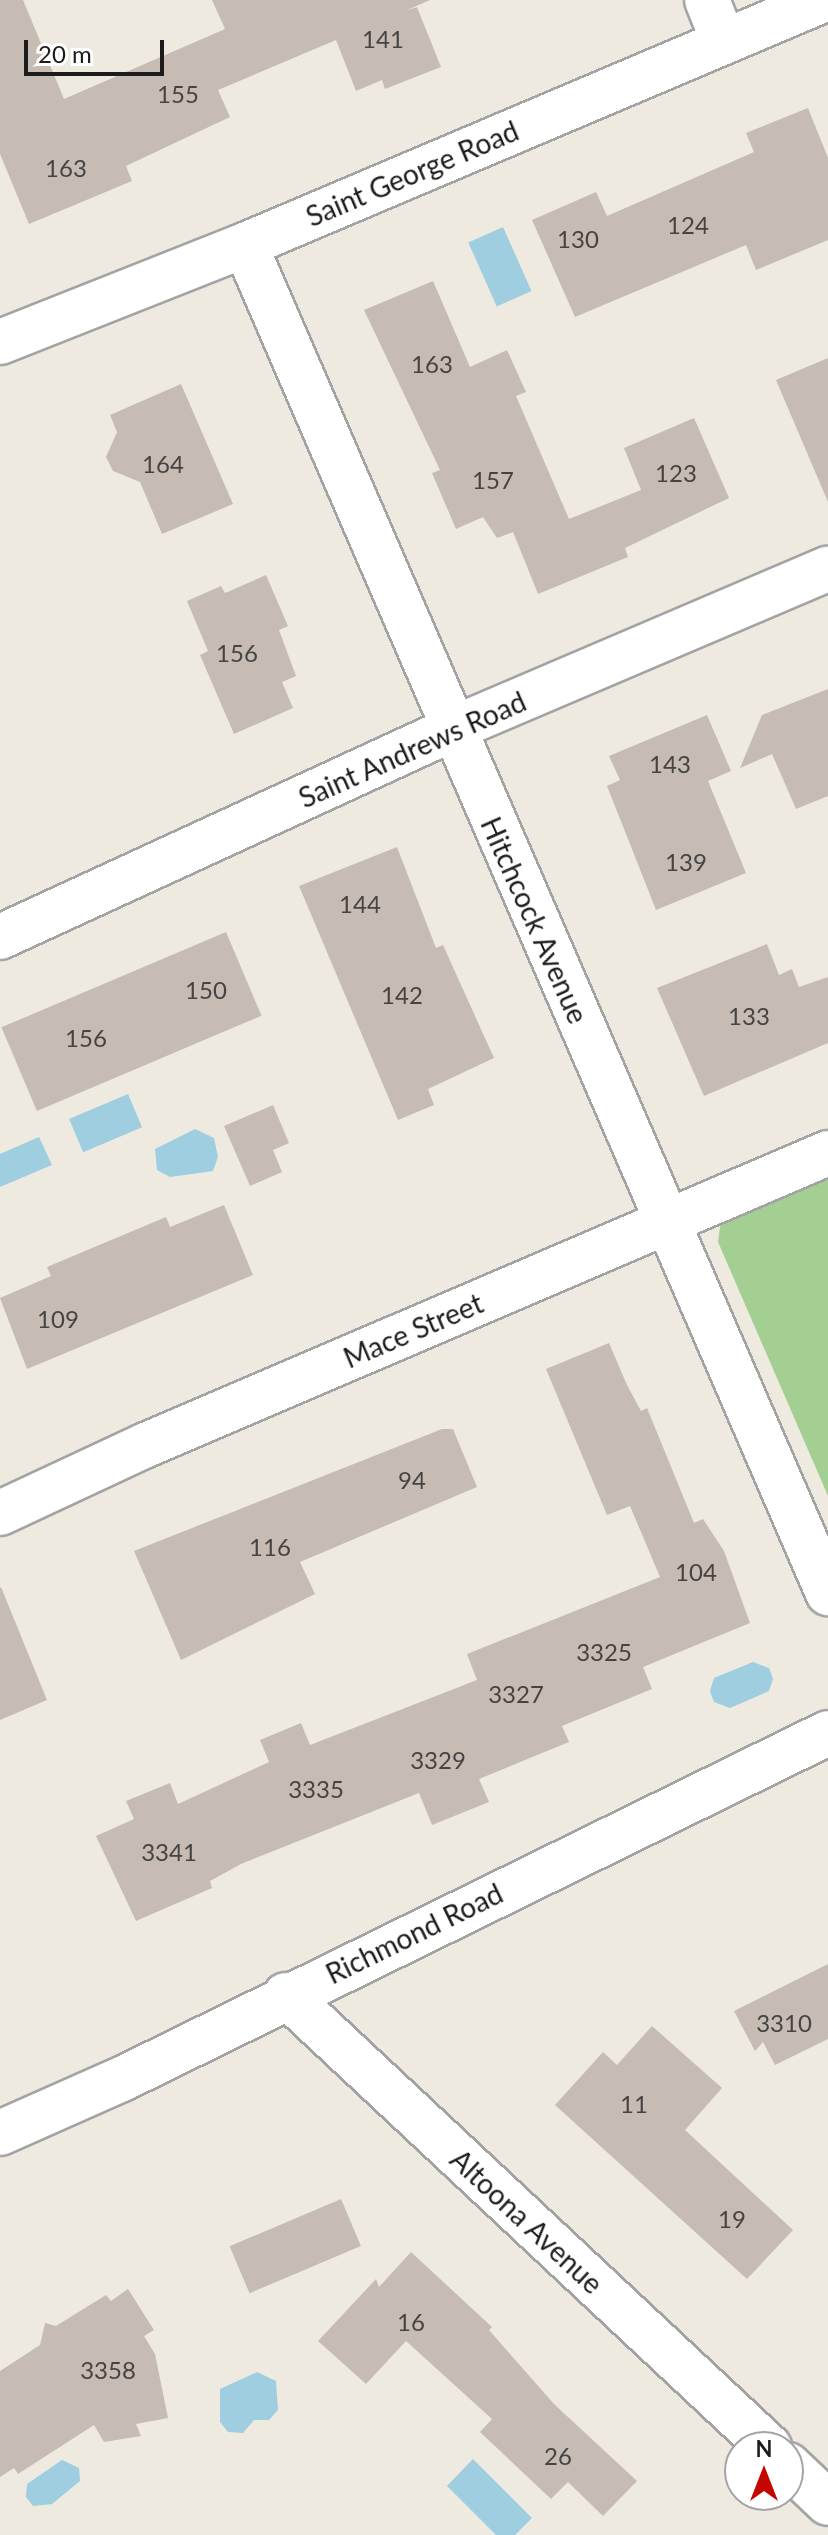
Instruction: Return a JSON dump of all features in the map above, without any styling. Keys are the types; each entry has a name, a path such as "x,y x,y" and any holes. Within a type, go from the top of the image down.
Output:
{"street":[{"path":"707,0 723,40"},
{"name":"Saint George Road","path":"0,342 245,245 823,0"},
{"name":"Hitchcock Avenue","path":"245,245 828,1593"},
{"name":"Saint Andrews Road","path":"0,937 452,729 828,569"},
{"name":"Mace Street","path":"0,1513 160,1439 828,1153"},
{"name":"Richmond Road","path":"0,2133 122,2079 286,1995 828,1733"},
{"name":"Altoona Avenue","path":"286,1995 752,2431"},
{"path":"804,2480 828,2503"}],"green space":[{"path":"828,1174 828,1496 718,1242 720,1227 727,1218"}],"water":[{"path":"503,227 531,291 497,306 468,242"},
{"path":"128,1094 142,1127 83,1152 69,1119"},
{"path":"195,1129 214,1138 218,1157 213,1171 170,1177 157,1170 155,1149"},
{"path":"39,1137 52,1165 0,1187 0,1154"},
{"path":"753,1662 769,1668 773,1679 769,1691 730,1708 714,1702 710,1691 714,1678"},
{"path":"257,2372 276,2381 278,2410 269,2420 254,2420 243,2433 228,2432 220,2422 220,2389"},
{"path":"473,2459 532,2518 515,2535 496,2535 447,2486"},
{"path":"62,2460 79,2468 80,2481 52,2504 33,2506 26,2497 27,2484"}],"building":[{"path":"0,0 23,0 64,99 225,29 212,0 430,0 405,11 417,7 441,67 385,89 382,80 356,91 336,40 218,90 230,117 126,166 132,181 29,224 0,154"},
{"path":"808,108 828,158 828,240 756,270 746,245 575,317 532,220 596,192 607,216 754,152 746,133"},
{"path":"433,281 470,367 507,350 526,392 516,396 569,519 641,490 624,448 694,418 729,498 625,548 628,557 538,594 513,532 497,538 483,517 456,529 432,473 440,470 364,310"},
{"path":"828,358 828,502 776,380"},
{"path":"181,384 233,504 162,534 140,482 113,471 106,457 117,432 110,415"},
{"path":"266,575 288,626 279,630 296,676 282,682 293,708 234,734 200,655 208,651 187,601 221,586 225,593"},
{"path":"828,689 828,796 796,809 772,754 740,768 762,715"},
{"path":"707,715 731,771 708,781 746,873 656,910 607,786 620,780 609,756"},
{"path":"397,847 436,948 443,945 494,1058 428,1089 434,1105 398,1120 299,886"},
{"path":"226,932 262,1016 37,1111 1,1027"},
{"path":"767,944 779,975 792,969 799,987 828,977 828,1043 704,1096 657,988"},
{"path":"273,1105 289,1143 273,1150 282,1172 250,1186 224,1126"},
{"path":"224,1205 253,1275 27,1369 0,1298 51,1276 47,1267 166,1217 170,1227"},
{"path":"609,1343 641,1411 647,1408 694,1523 703,1519 724,1551 750,1623 643,1667 652,1689 562,1726 569,1742 479,1779 489,1802 432,1825 419,1793 241,1864 210,1881 212,1888 136,1921 96,1836 134,1819 126,1801 170,1783 178,1804 269,1762 260,1740 301,1723 310,1745 477,1680 467,1654 660,1577 630,1506 607,1515 546,1369"},
{"path":"442,1429 453,1429 477,1487 300,1562 315,1594 181,1660 134,1551"},
{"path":"0,1588 47,1700 0,1720"},
{"path":"828,1964 828,2039 775,2065 763,2042 755,2051 734,2011"},
{"path":"652,2026 722,2088 685,2130 793,2230 747,2279 555,2105 603,2052 617,2065"},
{"path":"341,2199 361,2246 250,2293 230,2246"},
{"path":"411,2252 492,2327 489,2330 554,2404 637,2481 603,2516 568,2482 551,2499 480,2432 492,2419 406,2341 366,2384 318,2341 376,2279 379,2287"},
{"path":"128,2289 154,2330 144,2336 155,2354 168,2418 136,2424 141,2436 104,2442 94,2425 18,2474 14,2468 0,2477 0,2371 40,2345 45,2323 56,2326 106,2295 111,2301"}]}
